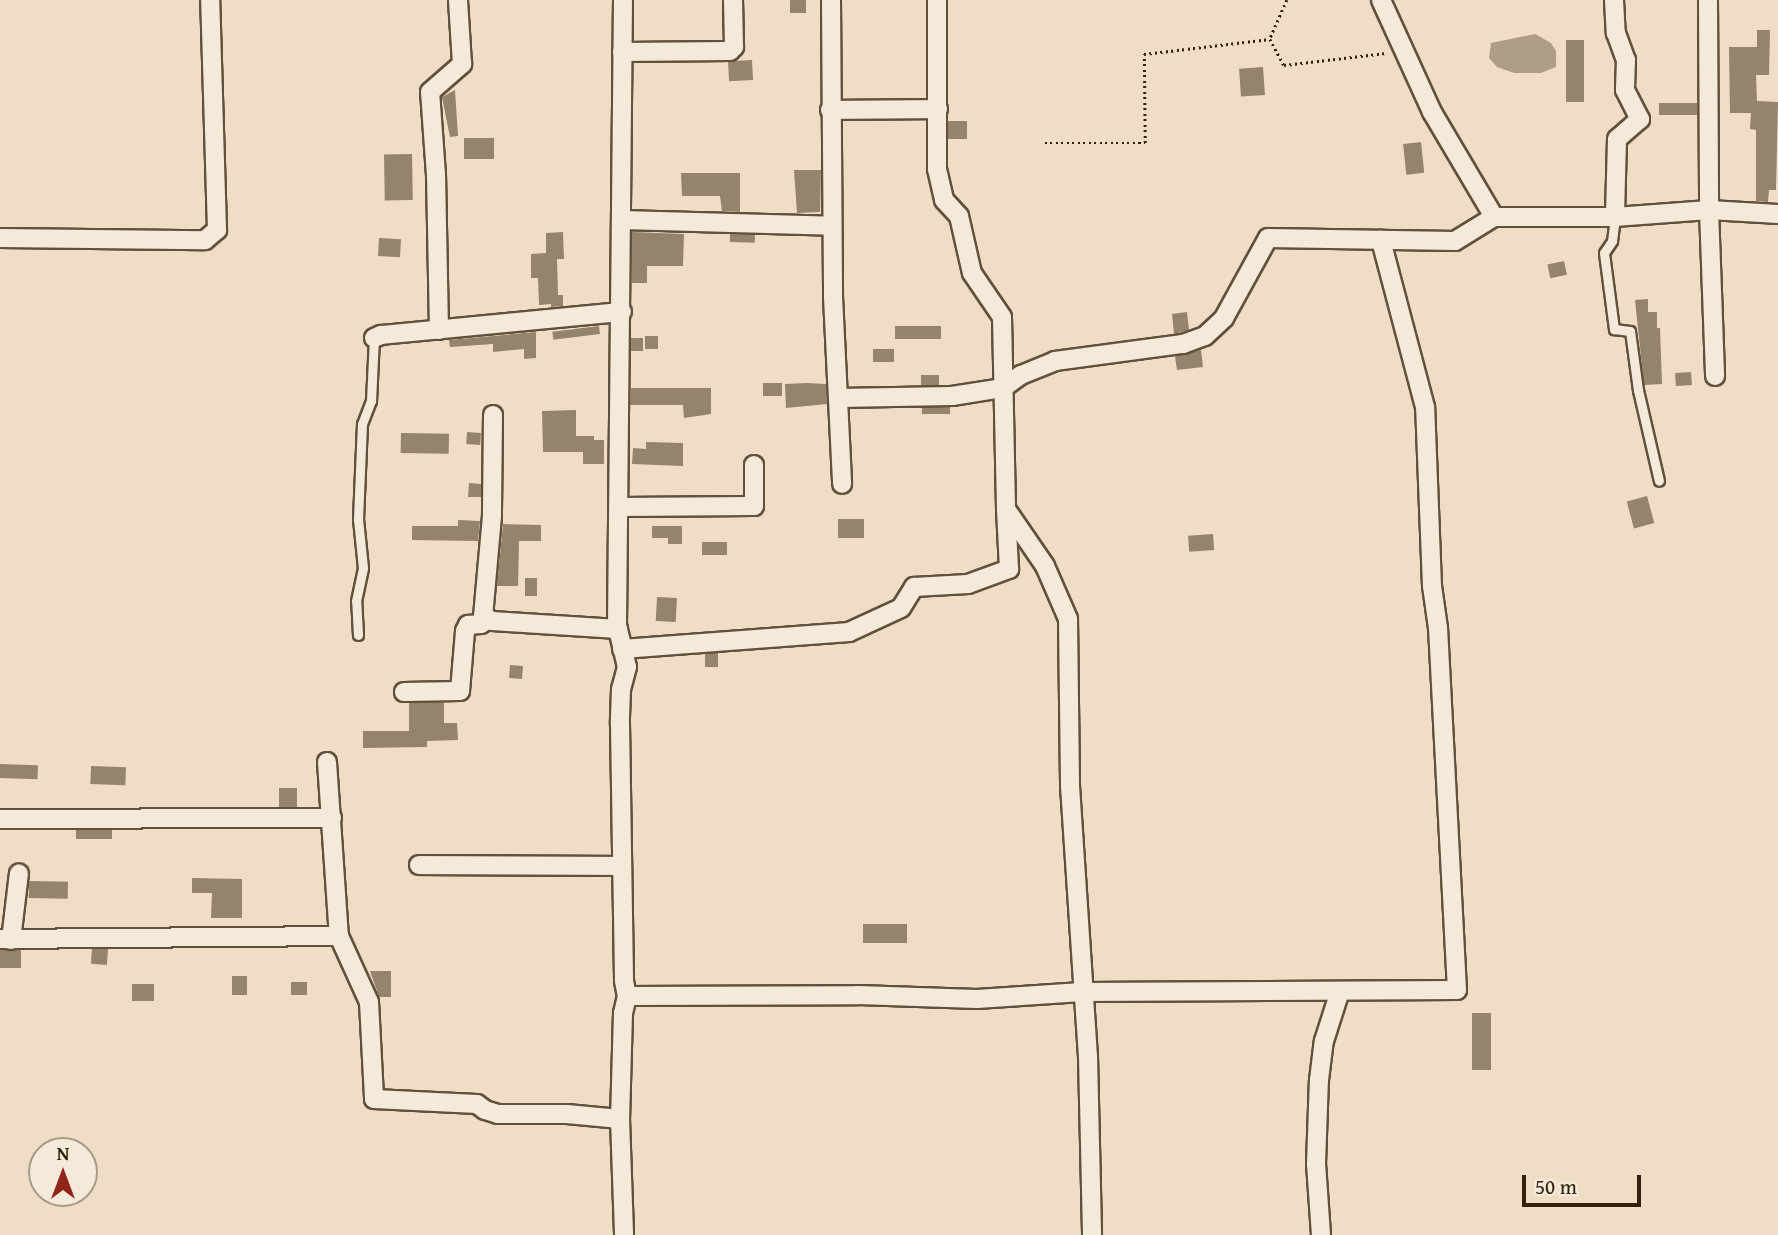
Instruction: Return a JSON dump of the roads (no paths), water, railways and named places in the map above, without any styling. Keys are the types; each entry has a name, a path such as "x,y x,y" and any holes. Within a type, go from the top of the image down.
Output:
{"street":[{"path":"0,238 205,240 217,230 210,0"},
{"path":"439,330 436,174 430,92 462,64 458,0"},
{"path":"623,0 618,629 626,667 620,712 621,866 624,982 627,996 623,1013 620,1119 624,1235"},
{"path":"622,52 730,51 734,47 733,0"},
{"path":"831,0 832,226 842,484"},
{"path":"622,649 849,632 901,608 914,587 968,584 1009,569 1002,317 972,273 959,216 944,200 939,179 937,0"},
{"path":"1381,0 1432,112 1494,217"},
{"path":"1614,0 1616,33 1626,60 1625,90 1640,119 1617,139 1615,217"},
{"path":"1708,0 1709,210 1715,376"},
{"path":"830,110 938,109"},
{"path":"838,398 952,396 1003,388 1021,375 1055,361 1183,344 1205,336 1224,318 1268,238 1455,241 1494,217 1615,217 1709,210 1778,214"},
{"path":"622,220 832,226"},
{"path":"627,996 858,995 977,999 1082,992 1457,990 1438,628 1432,586 1425,407 1381,240"},
{"path":"374,338 622,312"},
{"path":"493,415 492,516 483,617 618,629"},
{"path":"620,507 754,506 754,465"},
{"path":"1006,509 1045,566 1068,618 1070,786 1092,1149 1093,1235"},
{"path":"404,692 460,691 465,631 468,625 481,624 488,619"},
{"path":"327,762 339,936 369,1002 373,1099 477,1104 485,1111 498,1114 567,1114 620,1119"},
{"path":"0,819 332,818"},
{"path":"419,865 621,866"},
{"path":"19,873 6,939 339,936"},
{"path":"1321,1235 1316,1164 1319,1080 1324,1041 1340,991"}],"lane":[{"path":"1615,217 1612,241 1604,253 1614,329 1630,331 1638,390 1659,481"},
{"path":"358,635 356,601 363,568 358,519 362,424 371,401 374,338"}]}
